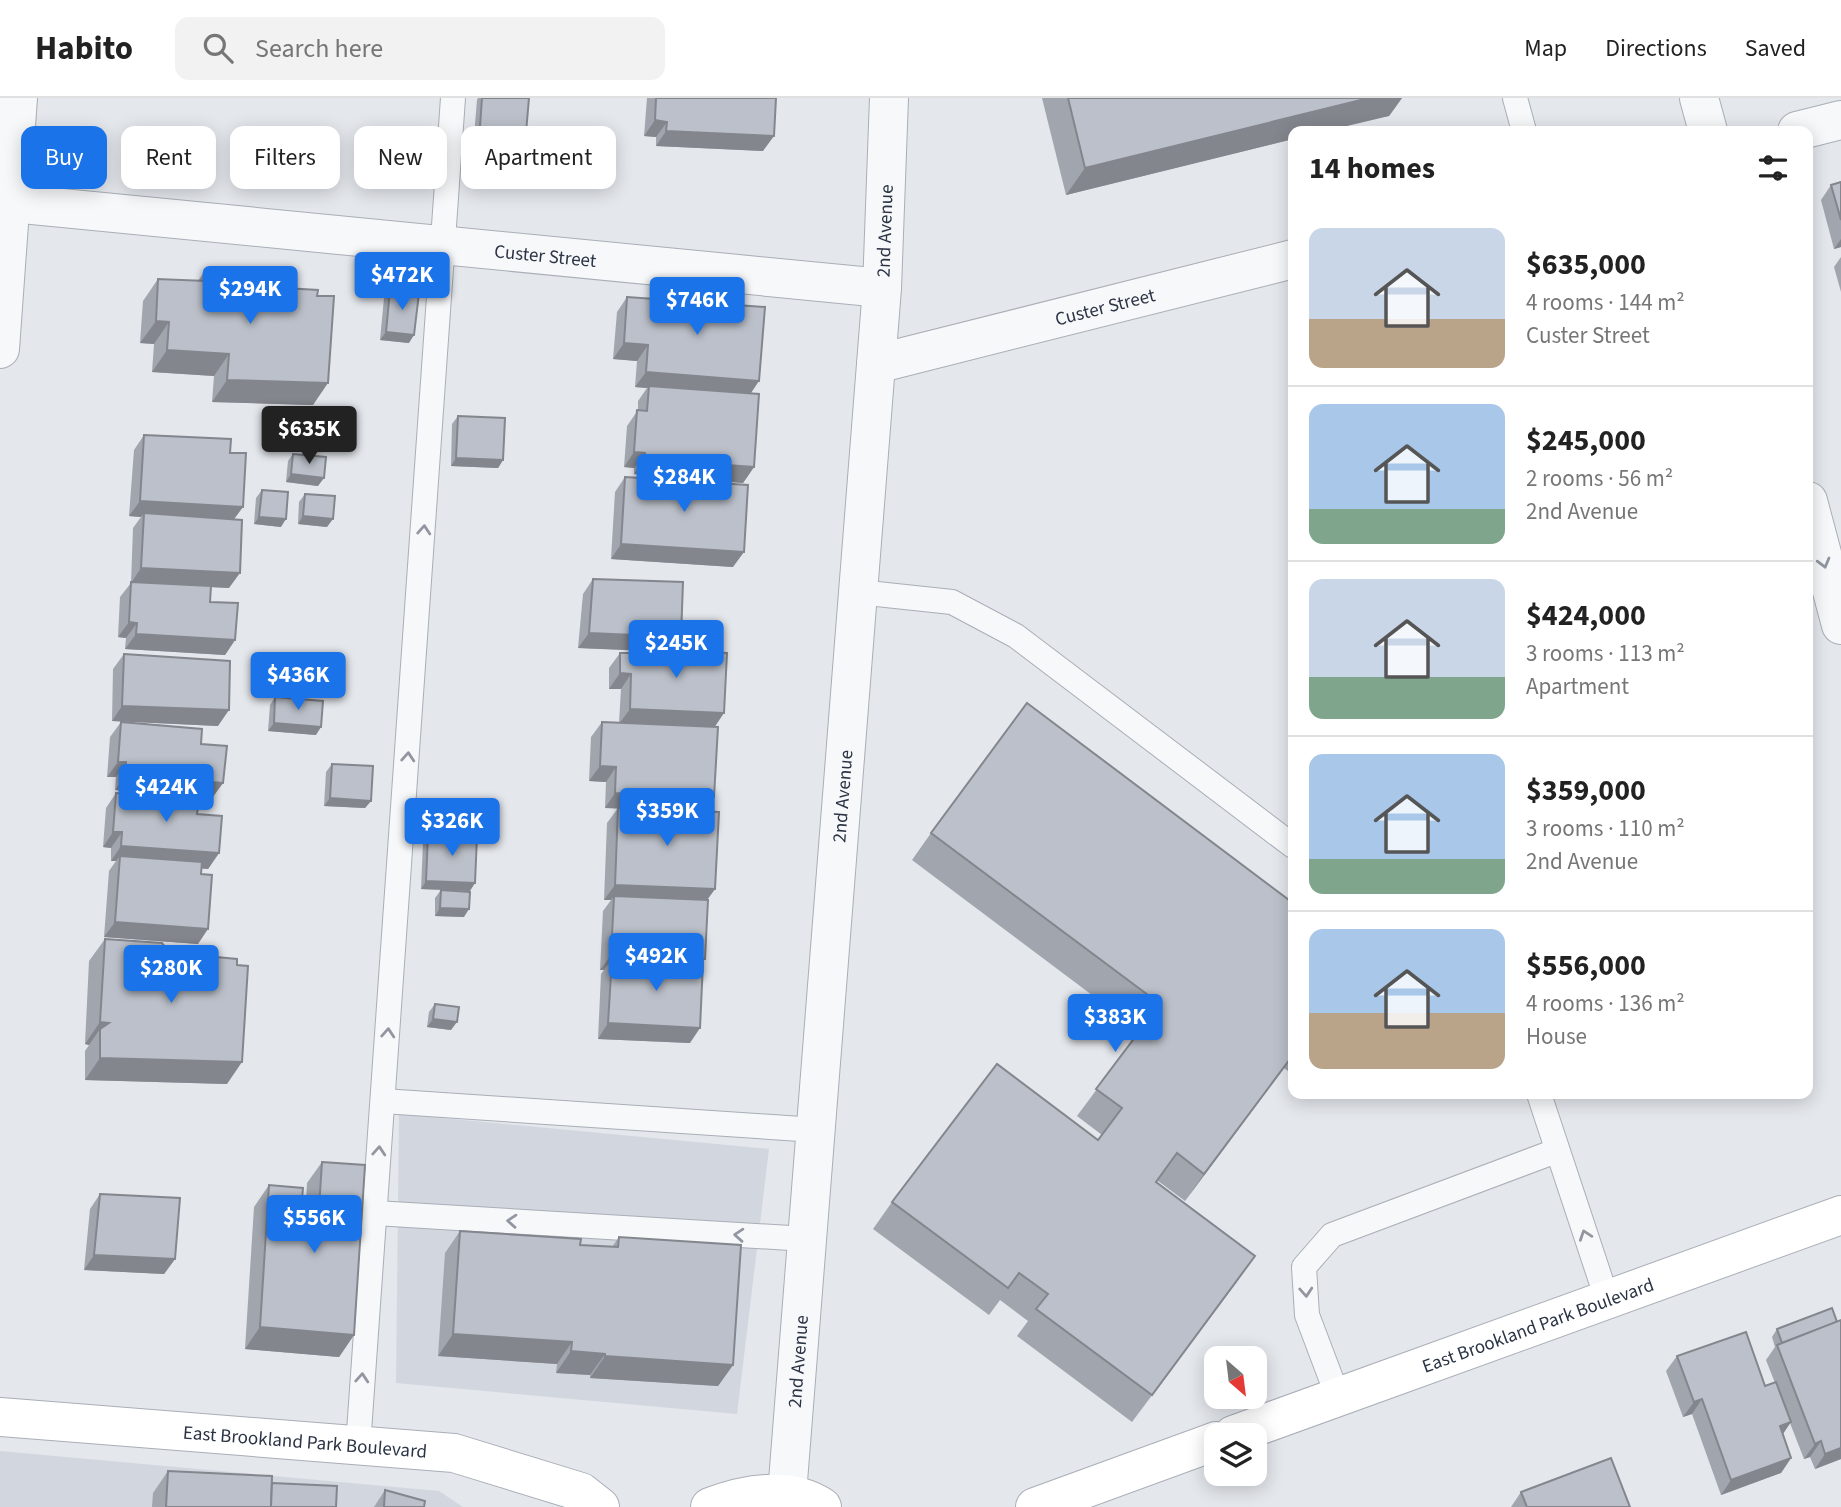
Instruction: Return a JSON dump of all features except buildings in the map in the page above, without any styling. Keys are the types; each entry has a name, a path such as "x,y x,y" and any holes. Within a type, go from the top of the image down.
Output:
{"main road":[{"name":"East Brookland Park Boulevard","path":"1266,1423 1841,1215"},
{"name":"East Brookland Park Boulevard","path":"0,1418 454,1453 581,1492 600,1507"},
{"path":"1035,1507 1204,1445"},
{"path":"710,1507 740,1495 805,1501"}],"street":[{"path":"0,349 5,203 18,98"},
{"name":"2nd Avenue","path":"805,1501 807,1239 882,288 890,98"},
{"path":"1699,98 1707,126"},
{"path":"1813,127 1841,120"},
{"name":"Custer Street","path":"5,203 882,288"},
{"name":"Custer Street","path":"876,364 1288,260"},
{"path":"1813,521 1841,625"}],"lane":[{"path":"358,1446 445,246 453,98"},
{"path":"1516,98 1523,126"},
{"path":"858,592 951,602 1016,636 1288,842"},
{"path":"1540,1099 1607,1299"},
{"path":"383,1101 816,1130"},
{"path":"1338,1397 1307,1315 1304,1266 1332,1235 1556,1151"},
{"path":"375,1213 807,1239"}],"shaded area":[{"path":"399,1114 769,1149 737,1414 396,1383"},
{"path":"0,1451 439,1491 463,1507 0,1507"}]}
